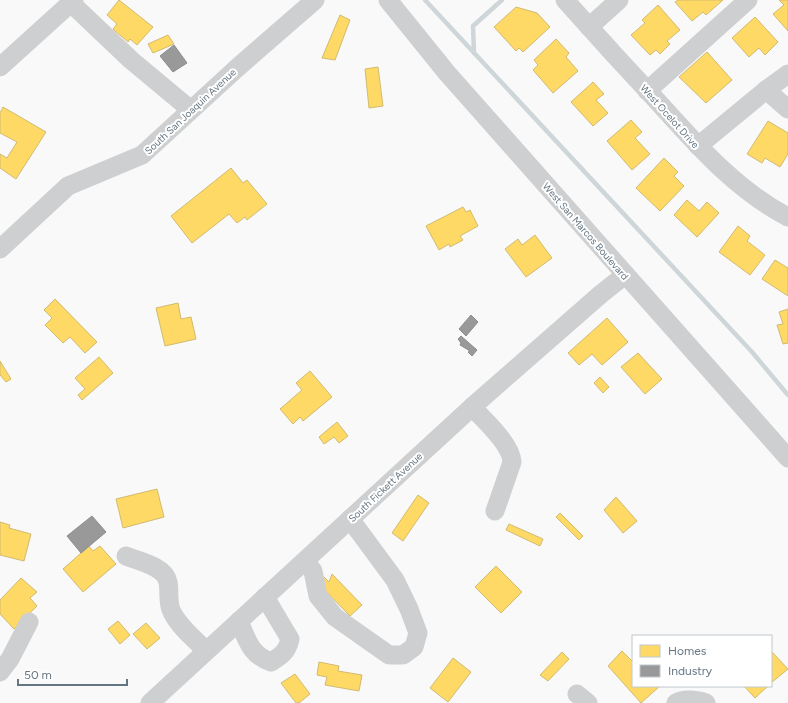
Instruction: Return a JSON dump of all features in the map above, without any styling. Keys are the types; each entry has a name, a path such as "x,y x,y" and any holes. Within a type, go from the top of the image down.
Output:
{"street":[{"name":"South San Joaquin Avenue","path":"0,249 68,186 142,155 237,68 315,0"},
{"name":"West San Marcos Boulevard","path":"388,0 447,73 788,458"},
{"name":"West Ocelot Drive","path":"565,0 709,159 748,192 772,209 788,217"},
{"path":"589,27 619,0"},
{"path":"647,91 748,0"},
{"path":"0,68 73,1 131,60 191,110"},
{"path":"698,146 766,90 788,74"},
{"path":"766,90 788,109"},
{"name":"South Fickett Avenue","path":"150,703 472,407 601,294 625,275"},
{"path":"472,407 506,444 512,455 512,462 495,511"},
{"path":"305,561 313,571 318,596 335,617 389,655 403,655 414,647 418,633 409,609 395,580 350,519"},
{"path":"126,556 159,568 168,581 168,595 171,612 181,626 206,651"},
{"path":"240,621 249,645 260,658 270,662 283,655 287,651 290,639 265,598"},
{"path":"0,672 10,658 29,622"},
{"path":"676,703 679,701 700,701 706,703"}],"building: Homes":[{"path":"119,0 153,27 137,45 130,39 128,42 113,29 117,24 107,15"},
{"path":"678,0 723,0 706,15 703,12 692,21 675,2"},
{"path":"779,0 788,0 788,31 773,14 784,5"},
{"path":"658,5 680,30 667,41 670,44 660,54 656,50 650,55 631,35 645,23 642,20"},
{"path":"516,7 537,13 550,27 523,52 519,48 516,51 494,27"},
{"path":"340,15 350,20 335,60 322,58"},
{"path":"755,17 778,42 765,55 759,48 749,57 732,38"},
{"path":"168,35 174,44 153,53 148,44"},
{"path":"556,39 569,53 566,57 578,71 553,93 533,70 538,65 534,60"},
{"path":"707,52 732,80 706,103 679,77"},
{"path":"378,67 383,106 369,108 365,69"},
{"path":"593,82 604,94 596,100 608,113 593,126 571,102"},
{"path":"3,107 46,132 16,179 0,168 0,154 7,158 17,142 0,133 0,113"},
{"path":"631,120 642,132 635,138 650,154 632,170 607,141"},
{"path":"768,121 788,133 788,154 780,167 765,158 762,163 747,154"},
{"path":"664,158 678,172 674,176 684,186 660,211 636,188"},
{"path":"231,168 243,183 247,180 267,204 247,220 245,217 237,223 229,214 192,243 171,216"},
{"path":"687,200 699,211 707,202 719,213 697,237 674,215"},
{"path":"463,207 466,212 470,210 478,226 460,236 463,240 450,247 449,244 439,250 426,226"},
{"path":"738,226 750,236 747,241 765,255 750,275 719,252"},
{"path":"535,235 552,258 526,277 505,249 518,239 522,245"},
{"path":"775,260 788,268 788,296 762,279"},
{"path":"55,299 97,342 85,353 70,337 63,343 45,325 52,318 44,310"},
{"path":"178,303 181,319 191,317 196,339 165,346 156,308"},
{"path":"788,309 788,343 783,344 777,325 783,324 779,312"},
{"path":"607,318 628,342 602,365 592,354 579,365 568,353"},
{"path":"638,353 662,379 645,394 621,367"},
{"path":"99,357 113,373 82,400 78,395 85,389 75,378"},
{"path":"0,361 11,379 6,382 0,375"},
{"path":"310,371 332,397 303,421 300,417 293,424 280,409 302,390 296,383"},
{"path":"600,377 609,387 603,393 594,383"},
{"path":"337,422 348,436 339,443 334,437 324,444 319,437"},
{"path":"157,489 164,517 123,528 116,499"},
{"path":"418,495 429,503 403,541 392,533"},
{"path":"616,497 637,521 623,533 604,510"},
{"path":"560,513 583,536 579,540 556,517"},
{"path":"0,522 10,525 9,528 31,534 24,561 0,555"},
{"path":"509,524 543,539 540,546 506,530"},
{"path":"89,546 93,551 100,546 116,564 83,592 63,569"},
{"path":"496,566 522,592 501,613 475,587"},
{"path":"332,574 362,605 350,616 318,583 324,577 329,582"},
{"path":"21,578 37,592 30,598 37,606 14,629 0,614 0,600"},
{"path":"118,621 130,635 120,644 108,629"},
{"path":"146,623 160,638 147,649 133,634"},
{"path":"622,651 632,661 632,687 659,687 641,703 608,666"},
{"path":"562,652 569,659 548,681 540,675"},
{"path":"772,652 788,669 772,682"},
{"path":"453,658 471,672 448,702 430,688"},
{"path":"319,662 339,666 338,671 362,675 359,691 325,685 327,677 317,675"},
{"path":"295,674 310,694 299,703 296,703 281,683"},
{"path":"745,687 767,687 755,698"}],"building: Industry":[{"path":"174,45 187,63 173,72 160,56"},
{"path":"471,315 478,322 466,336 459,329"},
{"path":"461,336 477,350 472,356 468,352 470,351 460,345 461,343 458,339"},
{"path":"92,516 106,532 81,553 67,536"}],"waterway":[{"path":"425,0 752,352 788,395"},
{"path":"474,53 473,26 502,0"}]}
